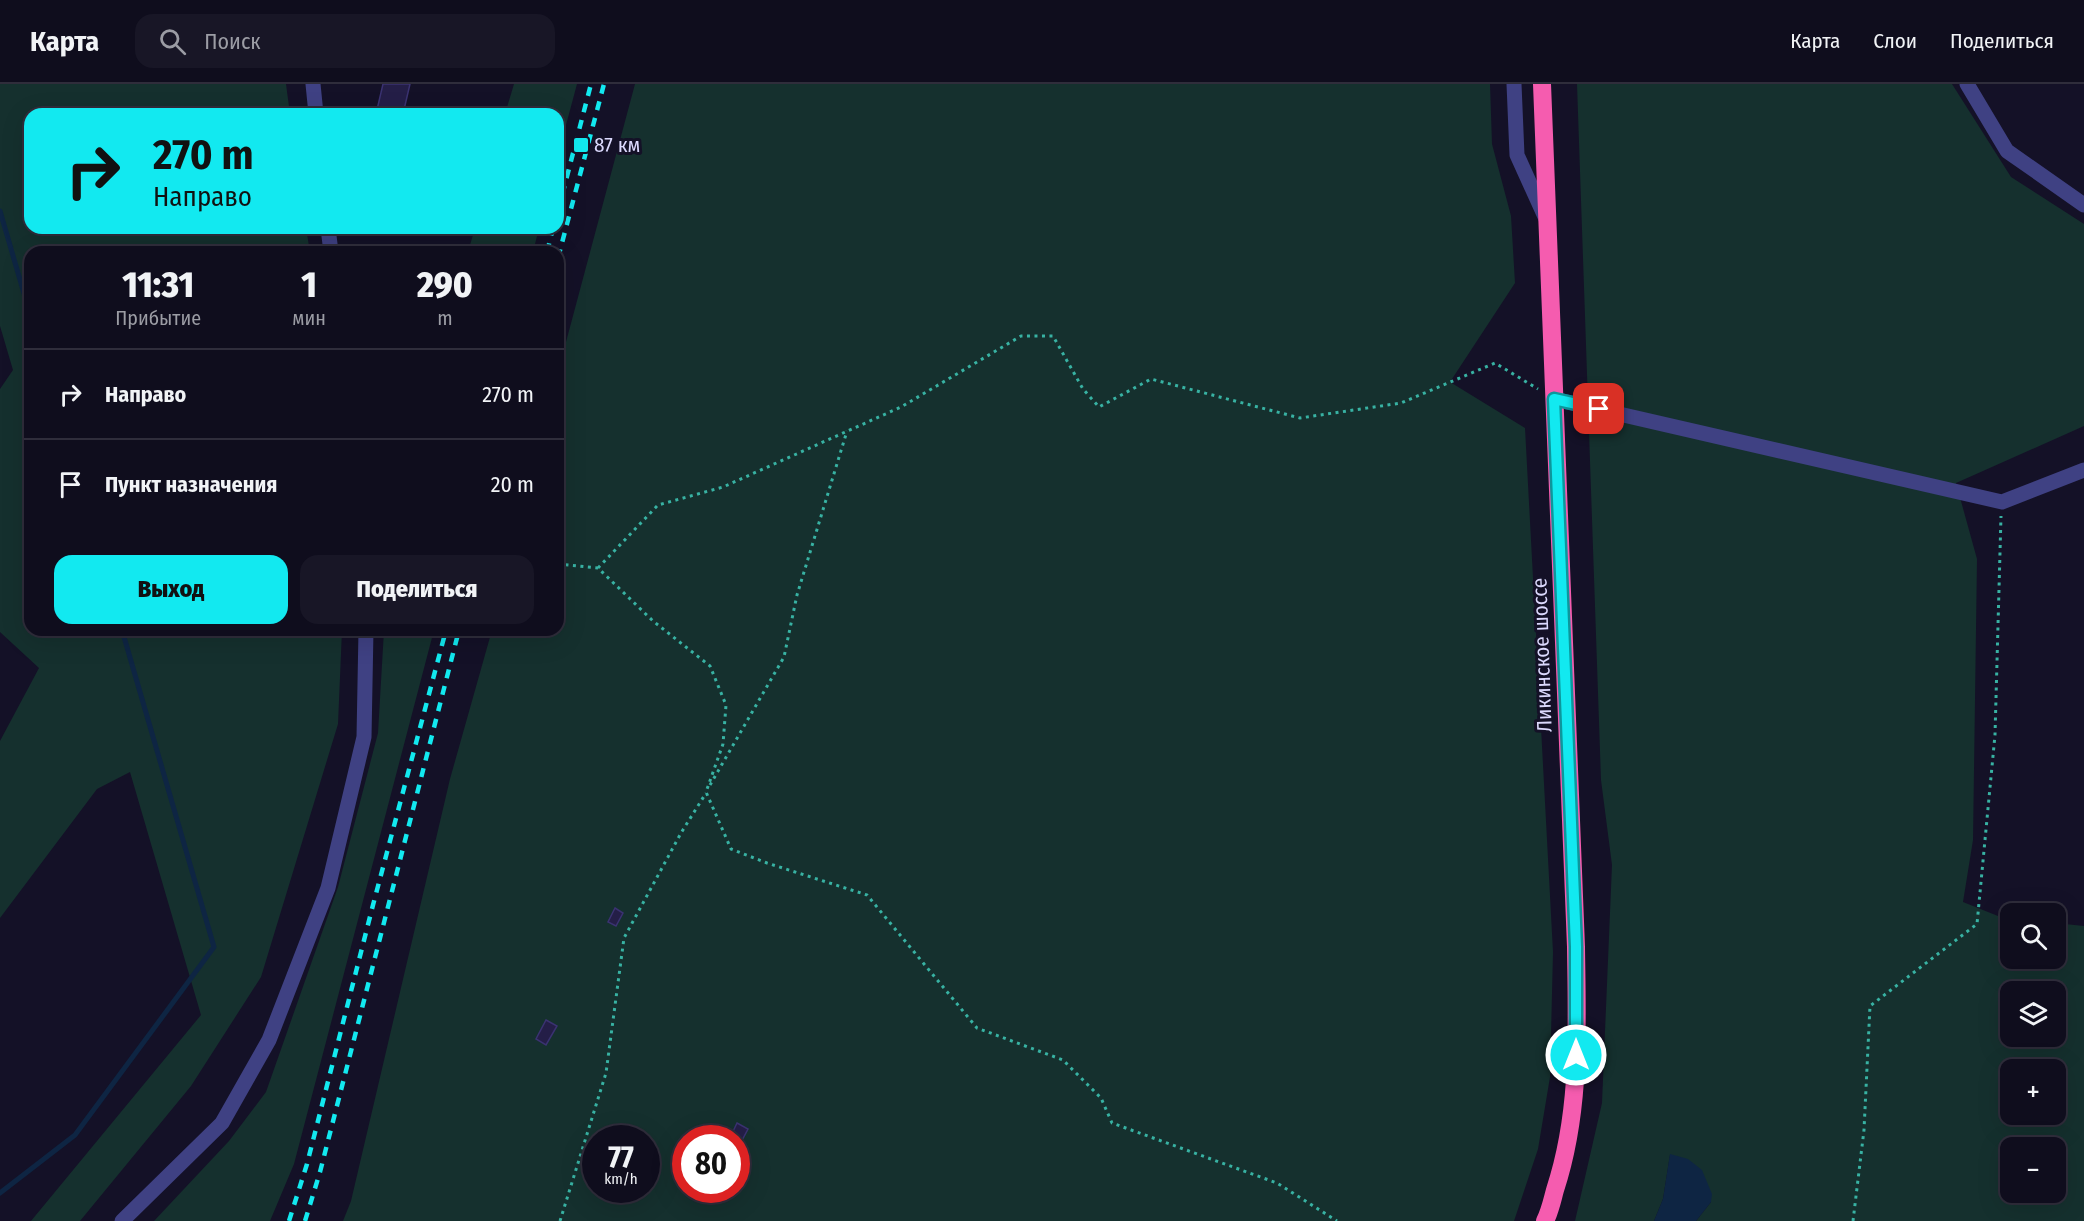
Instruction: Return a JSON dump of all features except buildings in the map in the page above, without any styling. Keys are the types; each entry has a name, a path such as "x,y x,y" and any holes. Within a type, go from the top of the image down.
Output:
{"highway":[{"name":"Ликинское шоссе","path":"1542,84 1576,947 1576,1076 1568,1139 1561,1172 1545,1221"}],"street":[{"path":"313,84 315,108"},
{"path":"1514,84 1517,155 1547,222"},
{"path":"1967,84 2007,151 2084,205"},
{"path":"1554,399 2002,502 2084,470"},
{"path":"122,1221 222,1123 269,1040 328,888 364,737 366,636"}],"path":[{"path":"598,568 658,505 723,487 901,407 1021,336 1053,336 1083,389 1099,407 1151,379 1299,418 1401,403 1495,363 1554,399"},
{"path":"560,1221 606,1073 624,938 681,833 784,657 798,595 847,431"},
{"path":"1853,1221 1864,1130 1870,1006 1977,924 1995,735 2002,502"},
{"path":"564,565 598,568 653,621 710,666 726,705 723,744 706,792 731,849 767,863 867,894 977,1028 1063,1060 1101,1098 1112,1123 1277,1183 1337,1221"}],"green space":[{"path":"0,84 286,84 289,108 24,108 24,234 307,234 309,246 24,246 24,636 342,636 338,724 261,977 191,1086 80,1221 31,1221 201,1015 130,772 97,789 0,918 0,741 39,668 0,632 0,389 13,370 0,326"},
{"path":"514,84 577,84 564,133 564,108 507,108"},
{"path":"635,84 1490,84 1492,144 1511,216 1515,283 1450,382 1525,428 1553,952 1550,1077 1538,1149 1514,1221 343,1221 351,1201 450,779 490,636 564,636 564,352"},
{"path":"1577,84 1952,84 2011,177 2084,224 2084,426 1956,483 1977,559 1973,840 1963,902 2000,916 2000,969 2066,969 2066,924 2084,926 2084,1221 1696,1221 1711,1202 1670,1155 1663,1199 1654,1221 1575,1221 1602,1103 1612,865 1601,780"},
{"path":"473,234 538,234 534,246 470,246"},
{"path":"384,636 432,636 294,1164 270,1221 154,1221 229,1141 266,1092 338,887 378,733"}],"water":[{"path":"1670,1154 1688,1159 1702,1170 1712,1194 1711,1202 1696,1221 1654,1221 1663,1199"}],"waterway":[{"path":"0,211 24,293"},
{"path":"0,1193 75,1135 214,947 124,636"}],"railway":[{"path":"564,188 591,84"},
{"path":"561,246 604,84"},
{"path":"548,246 552,234"},
{"path":"289,1221 307,1164 444,636"},
{"path":"305,1221 320,1172 457,636"}],"place":[{"name":"87 км","path":"581,145"}],"route":[{"path":"1576,1055 1576,947 1554,399 1599,409"}]}
